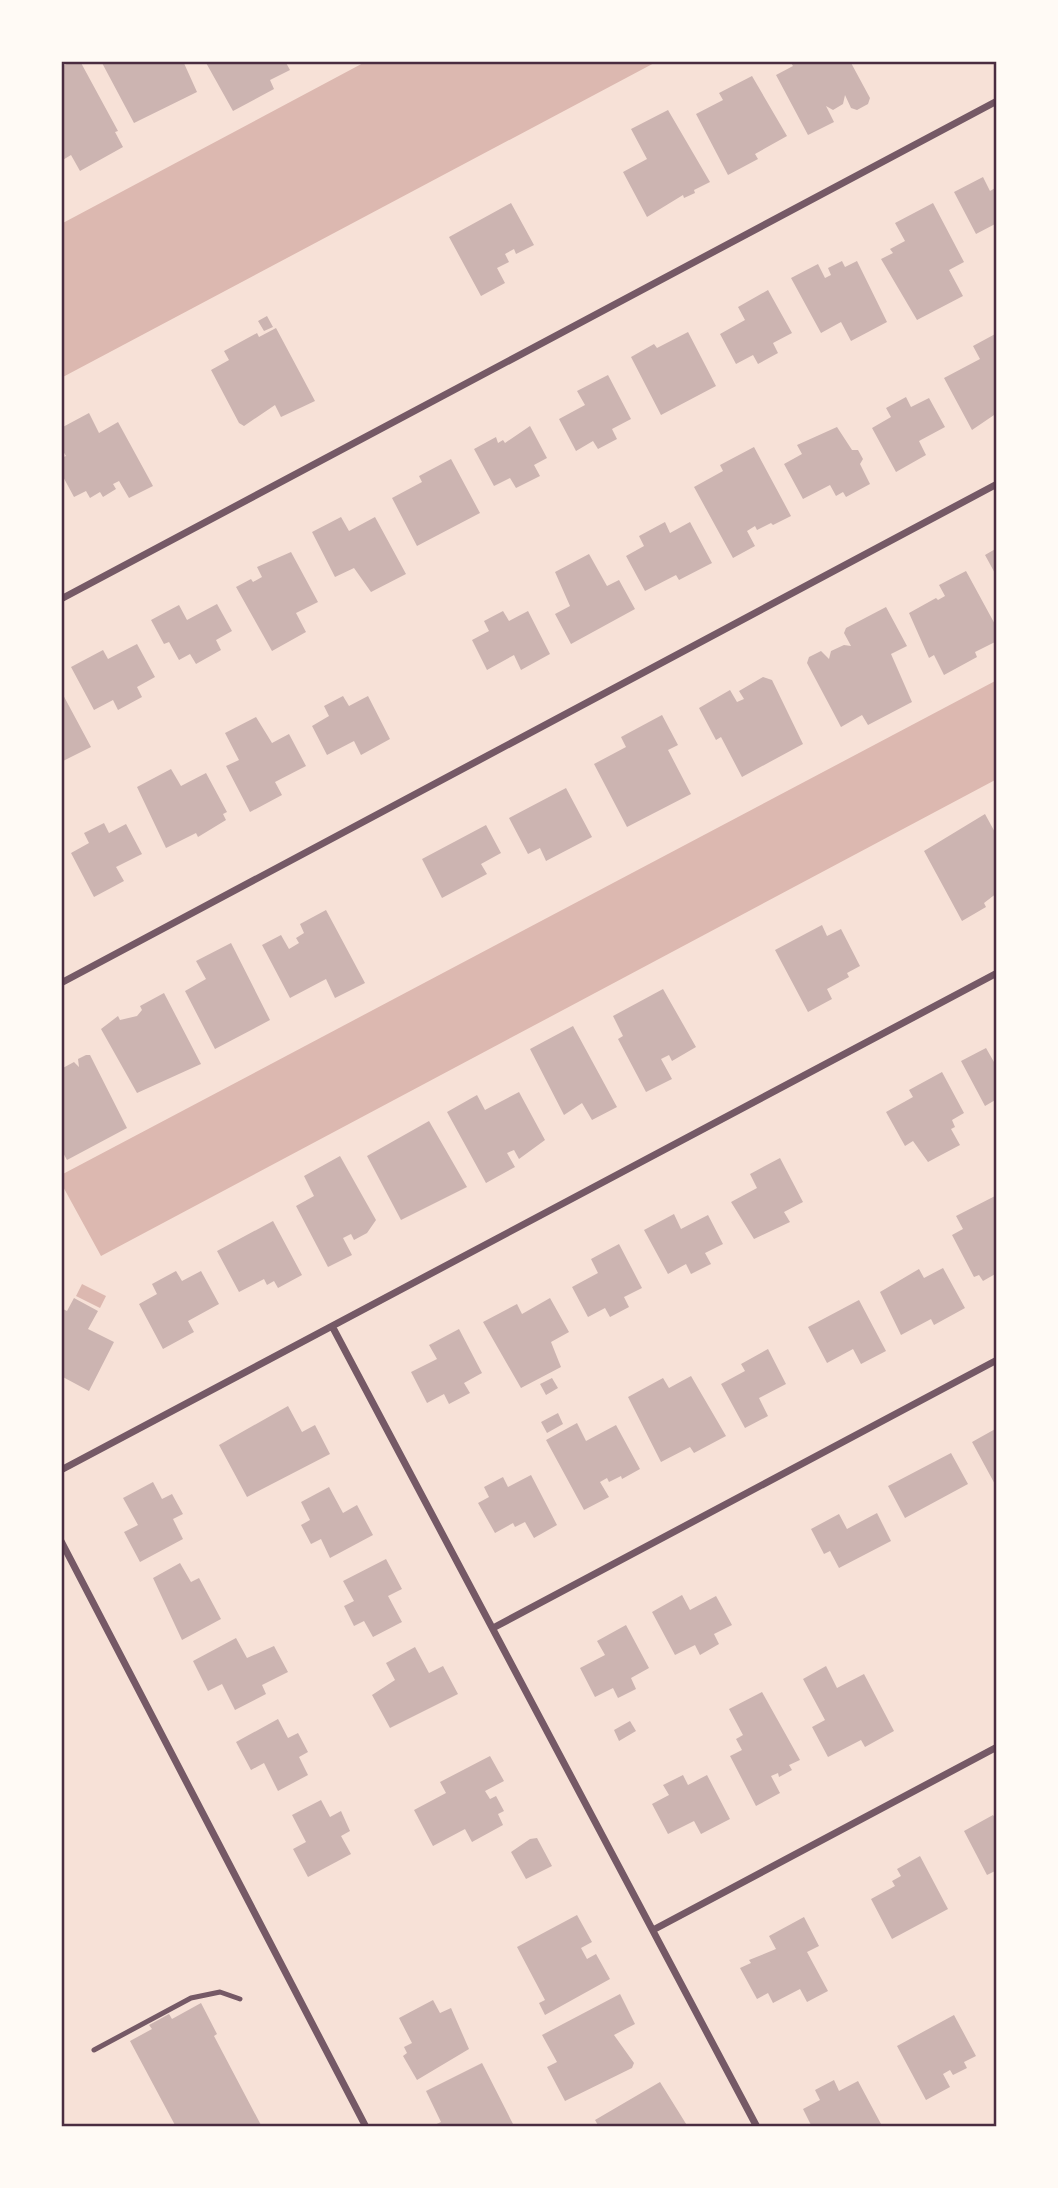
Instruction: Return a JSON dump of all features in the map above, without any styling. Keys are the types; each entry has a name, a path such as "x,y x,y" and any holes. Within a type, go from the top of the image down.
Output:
{"street":[{"path":"61,599 997,101"},
{"path":"61,982 997,484"},
{"path":"61,1470 997,973"},
{"path":"332,1326 757,2127"},
{"path":"493,1629 997,1360"},
{"path":"61,1541 366,2127"},
{"path":"653,1930 997,1747"}],"lane":[{"path":"94,2050 191,1998 220,1992 240,1999"}],"shaded area":[{"path":"367,61 658,61 61,378 61,224"},
{"path":"997,680 997,779 101,1256 61,1183 61,1175"},
{"path":"82,1284 106,1296 100,1308 76,1296"}],"building":[{"path":"72,61 80,61 118,131 115,132 123,147 80,171 71,155 61,161 61,67"},
{"path":"101,61 183,61 197,92 134,123"},
{"path":"205,61 285,61 290,70 270,80 274,89 233,111"},
{"path":"790,61 850,61 870,98 868,104 857,110 851,108 845,95 843,104 833,110 826,106 834,122 808,135 776,75 793,66"},
{"path":"752,76 787,136 755,154 758,159 728,175 696,114 723,100 719,93"},
{"path":"668,110 710,182 694,190 695,193 684,198 683,195 647,217 623,172 647,159 631,129"},
{"path":"983,177 990,191 997,187 997,223 976,234 954,192"},
{"path":"511,203 534,245 516,254 514,249 505,254 509,262 497,268 505,283 481,296 449,237"},
{"path":"933,203 964,262 949,270 963,296 917,320 881,259 893,253 890,249 905,241 895,223"},
{"path":"842,261 845,267 857,261 887,322 851,341 841,322 821,333 791,278 818,264 825,278 831,275 828,268"},
{"path":"768,290 792,333 773,343 778,353 758,364 753,355 736,364 720,334 745,320 738,307"},
{"path":"267,316 273,327 264,331 258,321"},
{"path":"276,328 315,401 281,417 275,405 244,426 239,423 211,370 229,360 224,351 257,333 259,337"},
{"path":"688,332 716,386 661,415 631,357 654,344 657,348"},
{"path":"997,333 997,413 972,430 944,378 980,359 973,346"},
{"path":"608,375 631,419 612,429 617,439 598,449 593,441 576,451 559,419 585,405 577,391"},
{"path":"906,397 911,407 929,398 945,427 919,441 926,455 896,472 872,428 891,417 886,408"},
{"path":"89,413 99,433 118,422 153,486 129,498 119,481 113,484 116,489 103,497 100,492 90,498 86,491 74,497 61,473 61,458 66,456 61,448 61,428"},
{"path":"530,426 547,458 534,465 540,476 516,488 510,478 494,486 474,449 496,437 498,443 503,440 505,443"},
{"path":"837,427 852,450 858,450 863,459 860,464 870,484 846,497 843,492 836,496 830,485 803,499 784,464 802,454 797,445"},
{"path":"754,447 791,516 773,525 771,523 757,530 755,526 747,531 755,546 733,558 694,487 723,471 720,465"},
{"path":"451,459 480,513 417,546 392,498 422,482 419,476"},
{"path":"341,517 349,531 375,517 406,574 371,592 354,568 335,577 312,532"},
{"path":"665,522 670,533 690,522 712,563 679,580 676,575 645,591 626,556 644,546 639,536"},
{"path":"997,548 997,577 985,555"},
{"path":"291,552 318,602 296,613 306,632 272,651 236,587 262,577 257,567"},
{"path":"589,554 607,586 619,580 635,609 571,644 555,614 570,606 555,572"},
{"path":"966,571 997,628 997,641 975,652 977,657 944,675 934,655 929,658 909,613 945,596 939,585"},
{"path":"217,604 232,631 216,640 221,650 196,664 190,654 179,660 169,642 164,644 151,620 179,605 187,620"},
{"path":"886,607 907,646 891,654 912,702 868,725 862,715 841,727 807,663 809,657 821,651 829,659 831,651 844,645 851,646 844,633 846,628"},
{"path":"503,611 509,621 528,611 550,654 521,670 514,655 487,670 472,640 489,631 484,621"},
{"path":"137,644 155,677 137,687 142,697 118,710 113,700 94,710 71,667 103,650 108,659"},
{"path":"763,677 772,680 803,744 742,777 721,737 716,740 699,708 730,690 737,702 744,699 739,691"},
{"path":"61,691 91,747 61,762"},
{"path":"343,696 349,706 368,696 390,739 361,755 354,741 327,755 312,726 329,716 324,706"},
{"path":"662,715 678,745 668,750 691,794 627,827 594,764 626,747 621,737"},
{"path":"256,717 272,743 289,734 306,766 275,782 282,795 250,812 226,766 239,760 225,733"},
{"path":"171,769 181,786 206,773 227,812 223,814 226,820 198,837 196,833 166,848 137,787"},
{"path":"566,788 592,837 546,861 540,848 528,854 509,818"},
{"path":"985,814 997,836 997,893 984,903 986,907 962,921 924,851"},
{"path":"104,823 109,833 126,824 142,854 116,867 124,881 94,897 71,853 89,843 84,833"},
{"path":"486,825 501,853 481,864 487,874 442,898 422,859"},
{"path":"326,910 365,983 335,998 326,979 290,998 262,945 281,935 289,949 299,943 296,938 304,933 300,924"},
{"path":"822,925 827,936 841,929 860,966 847,973 849,977 827,989 832,999 808,1012 775,950"},
{"path":"231,943 270,1020 215,1049 185,991 206,979 196,961"},
{"path":"663,989 696,1047 672,1061 669,1055 661,1059 672,1079 646,1092 618,1039 623,1036 613,1016"},
{"path":"164,993 201,1064 137,1093 101,1029 118,1016 120,1020 137,1016 142,1010 140,1006"},
{"path":"573,1026 617,1107 592,1120 582,1103 564,1115 530,1049"},
{"path":"986,1048 994,1062 997,1061 997,1099 985,1106 961,1061"},
{"path":"90,1055 127,1128 67,1160 61,1149 61,1069 74,1062 79,1067 78,1059"},
{"path":"942,1072 964,1113 952,1120 955,1127 951,1129 960,1145 928,1162 913,1141 905,1146 886,1112 913,1097 909,1090"},
{"path":"519,1092 545,1140 519,1159 514,1150 507,1153 515,1167 486,1183 447,1112 477,1095 485,1110"},
{"path":"429,1121 467,1187 401,1220 367,1156"},
{"path":"340,1156 376,1220 367,1233 354,1240 351,1234 343,1238 352,1255 328,1267 296,1206 314,1196 304,1176"},
{"path":"780,1158 803,1202 784,1212 790,1222 754,1239 731,1202 757,1188 750,1174"},
{"path":"997,1195 997,1273 983,1281 979,1275 974,1277 952,1235 963,1229 956,1216"},
{"path":"674,1214 681,1229 708,1215 723,1244 705,1253 711,1264 691,1274 686,1264 668,1274 644,1230"},
{"path":"273,1221 302,1275 278,1288 274,1281 267,1285 264,1279 239,1292 217,1251"},
{"path":"619,1244 642,1288 624,1297 629,1307 610,1317 605,1308 588,1317 572,1287 598,1273 591,1259"},
{"path":"943,1268 965,1308 934,1325 931,1319 901,1335 880,1292 919,1269 924,1278"},
{"path":"176,1271 182,1281 201,1271 219,1304 188,1321 194,1332 163,1349 139,1304 157,1294 152,1284"},
{"path":"74,1298 98,1311 88,1329 114,1342 89,1391 61,1376 61,1308 67,1311"},
{"path":"550,1298 569,1332 551,1342 561,1367 521,1388 483,1322 517,1304 522,1314"},
{"path":"859,1300 886,1351 861,1364 853,1349 827,1363 808,1327"},
{"path":"459,1329 482,1373 464,1383 470,1393 449,1404 444,1394 427,1403 411,1372 437,1359 429,1345"},
{"path":"768,1349 786,1384 759,1398 768,1416 745,1428 721,1384 745,1371 741,1364"},
{"path":"691,1376 726,1436 694,1453 690,1447 661,1462 628,1397 663,1378 669,1388"},
{"path":"552,1378 558,1388 546,1395 540,1384"},
{"path":"288,1406 302,1432 315,1425 330,1454 247,1497 219,1445"},
{"path":"558,1413 563,1424 547,1433 541,1422"},
{"path":"577,1423 586,1441 616,1425 640,1469 622,1479 621,1476 609,1482 607,1478 600,1482 609,1497 584,1510 546,1440"},
{"path":"997,1428 997,1488 972,1442"},
{"path":"951,1453 968,1484 905,1518 888,1486"},
{"path":"531,1475 557,1525 534,1538 525,1522 515,1527 513,1523 495,1533 478,1503 489,1497 484,1487 503,1477 508,1487"},
{"path":"153,1482 162,1499 172,1494 183,1514 173,1519 183,1539 140,1562 124,1532 138,1525 123,1498"},
{"path":"329,1487 343,1513 357,1505 373,1535 330,1558 321,1539 311,1544 301,1525 310,1520 301,1502"},
{"path":"877,1513 891,1541 839,1568 830,1551 824,1554 811,1529 839,1514 847,1529"},
{"path":"386,1559 402,1589 388,1596 402,1622 373,1637 364,1621 354,1626 344,1606 354,1601 343,1581"},
{"path":"180,1563 191,1582 199,1578 221,1619 182,1640 153,1578"},
{"path":"682,1595 690,1610 716,1596 732,1625 714,1634 719,1644 700,1655 695,1645 675,1655 652,1612"},
{"path":"626,1625 649,1668 631,1678 636,1689 618,1698 613,1688 595,1697 580,1668 605,1655 597,1641"},
{"path":"236,1638 247,1658 274,1646 288,1672 262,1685 266,1694 235,1710 222,1684 208,1691 193,1661"},
{"path":"415,1647 429,1673 443,1666 458,1694 390,1728 372,1695 395,1680 386,1663"},
{"path":"826,1666 837,1688 864,1674 894,1731 865,1747 861,1740 828,1757 812,1727 825,1720 803,1679"},
{"path":"762,1692 800,1760 789,1765 792,1770 779,1777 778,1773 771,1776 780,1793 756,1806 730,1756 742,1750 736,1739 743,1735 729,1709"},
{"path":"278,1719 288,1738 298,1733 308,1752 299,1757 308,1775 278,1791 264,1763 251,1770 236,1742"},
{"path":"630,1721 636,1731 619,1741 614,1730"},
{"path":"490,1756 504,1781 485,1791 490,1799 496,1796 504,1811 498,1814 503,1825 472,1842 465,1829 433,1846 414,1810 446,1793 440,1782"},
{"path":"683,1775 688,1785 707,1775 730,1819 701,1834 694,1821 668,1834 652,1804 669,1795 663,1785"},
{"path":"321,1800 330,1817 341,1811 350,1831 341,1836 351,1854 308,1877 293,1849 306,1842 292,1815"},
{"path":"993,1815 997,1821 997,1870 987,1875 964,1831"},
{"path":"537,1838 552,1866 526,1879 511,1852 530,1839"},
{"path":"920,1856 948,1909 892,1939 871,1899 895,1886 892,1881 901,1876 897,1869"},
{"path":"577,1915 592,1942 581,1948 587,1959 596,1954 610,1979 545,2015 539,2003 545,2000 517,1947"},
{"path":"804,1917 819,1946 807,1952 828,1991 807,2002 800,1989 773,2003 768,1993 757,1999 740,1968 751,1963 749,1960 776,1949 769,1936"},
{"path":"620,1994 635,2024 614,2035 634,2063 632,2068 565,2101 547,2067 557,2062 542,2035"},
{"path":"433,2000 440,2013 451,2008 469,2049 417,2080 403,2056 407,2053 404,2047 412,2043 399,2018"},
{"path":"201,2003 217,2034 214,2036 262,2127 176,2127 130,2041 152,2029 149,2025 169,2014 172,2019"},
{"path":"954,2015 976,2056 964,2062 967,2068 953,2075 950,2070 943,2074 950,2087 926,2100 897,2046"},
{"path":"482,2063 513,2124 507,2127 430,2127 441,2122 426,2091"},
{"path":"834,2080 839,2091 858,2081 881,2124 876,2127 812,2127 803,2109 820,2100 815,2090"},
{"path":"660,2082 688,2127 599,2127 595,2120"}]}
